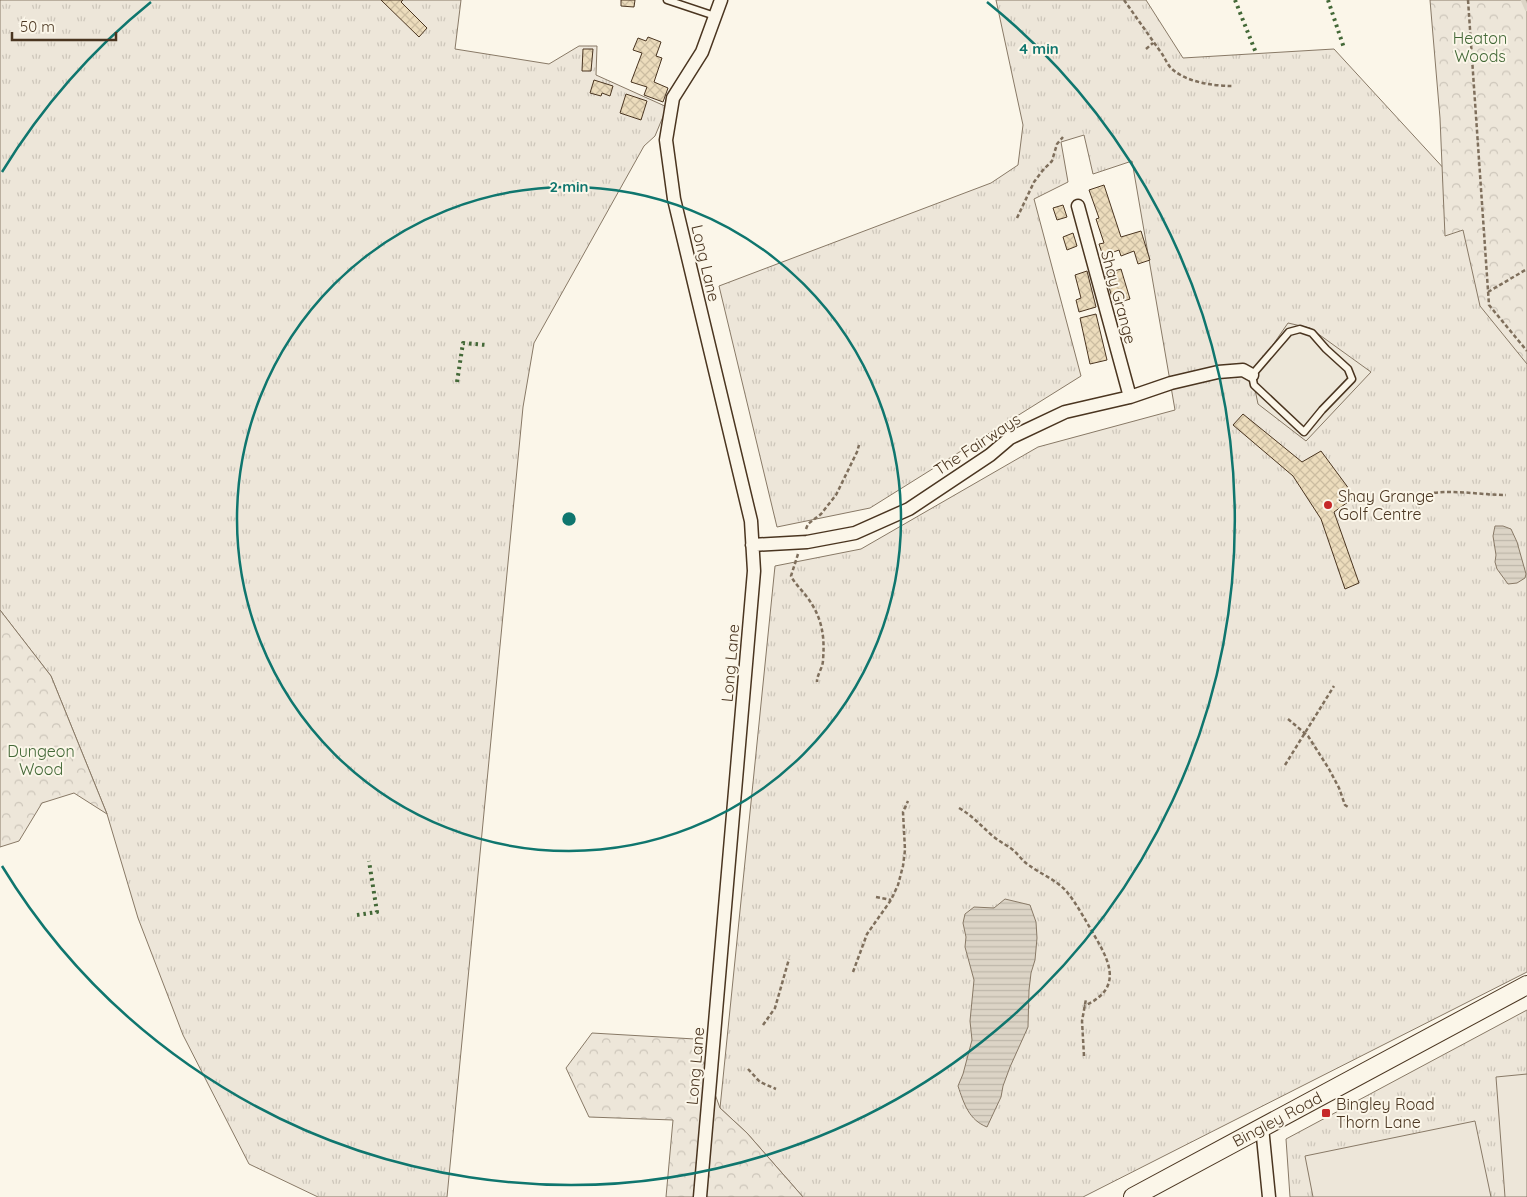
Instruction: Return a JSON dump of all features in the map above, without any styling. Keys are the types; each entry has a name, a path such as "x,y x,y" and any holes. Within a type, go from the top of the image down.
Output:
{"main road":[{"name":"Bingley Road","path":"1133,1197 1527,986"}],"street":[{"name":"Long Lane","path":"700,1197 754,571 751,521 674,199 666,140 673,98 702,52 721,0"},
{"name":"Shay Grange","path":"1078,206 1130,397"},
{"name":"The Fairways","path":"752,545 807,542 854,533 909,508 1018,435 1065,412 1130,397 1171,383 1218,372 1243,370 1252,375"},
{"path":"1262,1127 1269,1197"}],"lane":[{"path":"668,0 715,16"},
{"path":"1300,329 1312,333 1348,369 1352,379 1304,432 1254,385 1252,375 1289,332 1300,329"}],"path":[{"path":"1124,0 1170,66 1186,78 1211,86 1232,86"},
{"path":"1468,0 1489,305 1527,351"},
{"path":"1146,49 1153,43"},
{"path":"1017,218 1034,182 1052,161 1057,144 1063,137"},
{"path":"1488,292 1527,269"},
{"path":"805,533 808,524 822,514 836,495 859,445"},
{"path":"1415,497 1452,491 1506,495"},
{"path":"800,550 791,576 796,586 806,596 818,614 824,631 823,663 817,675 817,682"},
{"path":"1285,764 1334,686"},
{"path":"1288,719 1312,742 1329,769 1345,805 1348,807"},
{"path":"853,972 867,934 891,900 903,866 903,812 908,802"},
{"path":"959,808 973,816 994,837 1014,851 1028,865 1066,891 1087,923 1107,956 1111,970 1109,983 1101,995 1094,1002 1084,1006"},
{"path":"876,897 891,900"},
{"path":"764,1025 775,1008 789,959"},
{"path":"1084,1056 1082,1034 1086,999"},
{"path":"748,1069 760,1082 776,1088"}],"green space":[{"path":"0,0 461,0 455,49 549,64 579,46 597,46 596,75 667,107 655,136 644,146 534,343 523,407 447,1197 318,1197 249,1164 183,1035 138,918 107,814 51,676 0,610"},
{"path":"996,0 1146,0 1183,58 1334,49 1527,259 1527,972 1083,1197 803,1197 747,1133 720,1108 775,566 861,549 1038,447 1175,410 1132,161 1093,174 1084,135 1061,142 1068,182 1034,199 1081,376 870,508 777,527 719,286 991,183 1018,165 1023,125"},
{"name":"Heaton Woods","path":"1430,0 1527,0 1527,364 1480,306 1463,230 1445,236 1440,118"},
{"name":"Dungeon Wood","path":"0,610 51,676 107,814 74,793 42,803 19,841 0,847"},
{"path":"1527,1010 1527,1197 1290,1197 1286,1139"},
{"path":"592,1033 695,1039 720,1108 747,1133 803,1197 666,1197 673,1120 589,1117 566,1068"},
{"path":"1527,1074 1527,1197 1505,1197 1496,1077"},
{"path":"1475,1121 1491,1197 1313,1197 1305,1156"}],"shaded area":[{"path":"1288,323 1310,328 1371,372 1306,441 1258,404 1252,375"},
{"path":"1495,526 1511,529 1517,542 1526,574 1525,578 1517,583 1508,584 1497,569 1493,536"},
{"path":"1005,899 1030,905 1036,922 1037,938 1029,990 1028,1027 1010,1067 1001,1097 987,1127 971,1116 958,1086 972,1040 970,1021 974,980 965,947 966,937 963,923 965,914 974,907 994,908"}],"building":[{"path":"381,0 403,0 401,2 427,28 419,37"},
{"path":"621,0 635,0 634,7 621,6"},
{"path":"648,37 661,42 656,56 662,58 654,82 668,88 663,102 644,95 647,87 631,82 642,53 633,50 638,38 646,41"},
{"path":"583,49 593,49 591,71 582,71"},
{"path":"594,80 613,86 610,96 602,93 601,96 590,93"},
{"path":"626,94 647,101 641,120 620,113"},
{"path":"1104,185 1121,237 1141,231 1150,260 1138,264 1134,251 1121,256 1119,250 1103,256 1099,244 1104,243 1096,219 1099,218 1089,190"},
{"path":"1063,205 1067,217 1057,220 1053,208"},
{"path":"1073,233 1077,246 1067,250 1063,237"},
{"path":"1121,269 1130,299 1114,304 1105,274"},
{"path":"1087,271 1096,307 1079,312 1076,300 1081,298 1075,275"},
{"path":"1096,314 1107,360 1090,364 1080,318"},
{"name":"Shay Grange Golf Centre","path":"1243,414 1302,462 1321,451 1355,497 1334,512 1359,583 1345,589 1321,519 1293,476 1233,425"}],"waterway":[{"path":"1523,0 1527,9"}],"hedge":[{"path":"1235,0 1256,53"},
{"path":"1328,0 1344,48"},
{"path":"457,382 463,343 486,345"},
{"path":"357,915 377,912 369,861"}],"place":[{"name":"Shay Grange Golf Centre","path":"1328,505"},
{"name":"Bingley Road Thorn Lane","path":"1326,1113"}]}
